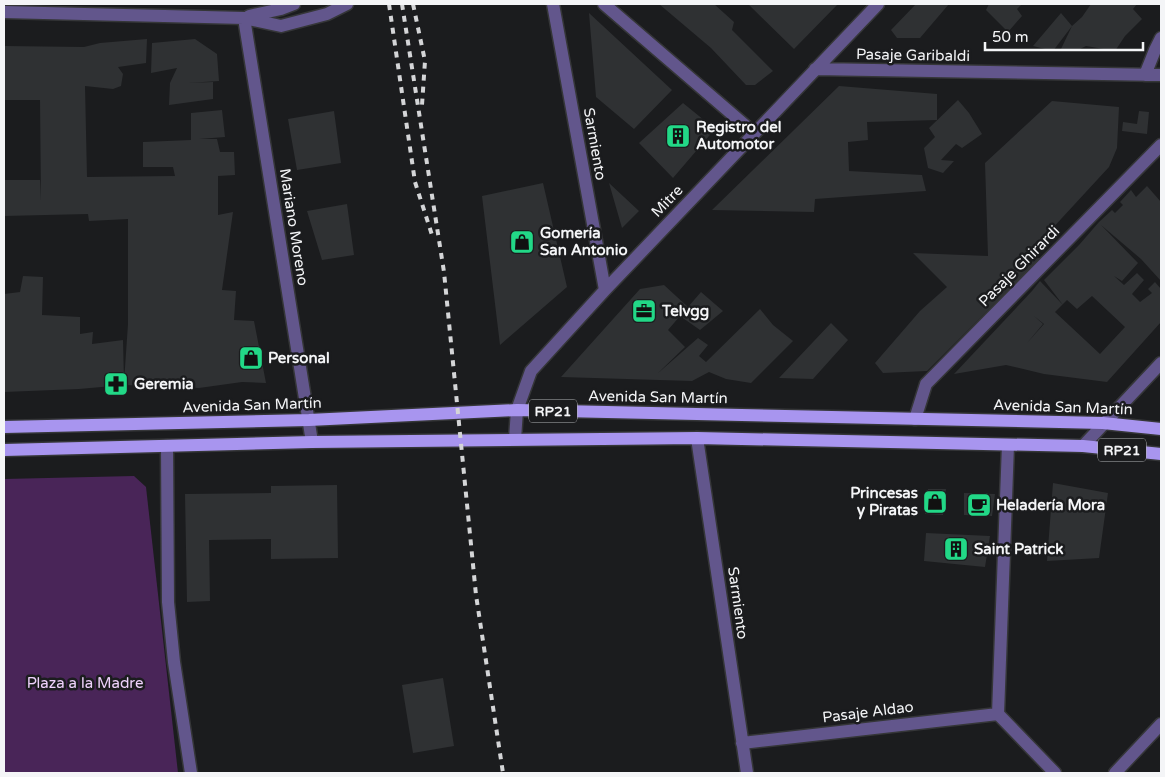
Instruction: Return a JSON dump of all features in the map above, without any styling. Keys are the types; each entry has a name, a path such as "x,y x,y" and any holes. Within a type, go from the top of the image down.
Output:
{"main road":[{"name":"Avenida San Martín","path":"4,427 309,420 516,410 1103,423 1161,429"},
{"name":"RP21","path":"4,450 312,442 460,442 515,439 697,438 1083,446 1161,454"}],"street":[{"path":"244,18 294,4"},
{"path":"4,12 121,9 244,18 281,26 328,14 346,4"},
{"name":"Sarmiento","path":"553,4 605,290"},
{"path":"604,4 754,133"},
{"name":"Mitre","path":"515,439 516,410 531,371 605,290 878,4"},
{"name":"Mariano Moreno","path":"244,18 312,442"},
{"path":"1145,75 1161,38"},
{"name":"Pasaje Garibaldi","path":"815,69 1161,75"},
{"name":"Pasaje Ghirardi","path":"915,419 926,384 1161,145"},
{"path":"1083,446 1161,363"},
{"name":"Sarmiento","path":"697,438 747,773"},
{"path":"1008,444 998,714 1055,773"},
{"path":"167,446 168,602 174,662 191,773"},
{"name":"Pasaje Aldao","path":"742,743 998,714"},
{"path":"1115,773 1161,724"}],"green space":[{"name":"Plaza a la Madre","path":"134,476 146,487 178,773 4,773 4,479"}],"building":[{"path":"659,4 714,4 734,22 732,30 773,71 755,85 746,85 711,48"},
{"path":"748,4 838,4 794,49"},
{"path":"916,4 949,4 920,38 897,38 891,30"},
{"path":"989,4 1022,4 1017,9 1022,16 1008,32 986,10"},
{"path":"1091,4 1137,4 1133,9 1142,19 1125,36 1115,51 1086,46 1078,50 1061,49 1072,26 1082,17"},
{"path":"589,13 672,90 634,129 596,97"},
{"path":"1061,13 1072,26 1053,51 1033,46"},
{"path":"147,39 146,63 118,67 123,74 121,86 113,89 85,86 87,177 175,176 173,167 143,167 143,142 191,140 191,113 222,110 225,137 199,139 217,139 220,152 234,152 235,175 218,176 218,215 233,212 222,290 236,291 234,320 254,321 266,383 242,382 199,388 124,385 4,392 4,294 20,292 23,276 43,277 42,315 80,317 80,334 93,332 92,344 123,340 124,382 128,324 128,219 89,221 88,214 4,216 4,180 40,180 41,201 40,100 4,100 4,46 84,47 100,43"},
{"path":"195,39 217,54 219,81 188,83 213,82 213,99 169,105 170,83 177,68 151,73 152,43"},
{"path":"839,86 937,94 937,120 867,122 868,140 848,142 849,171 922,175 926,191 815,199 814,212 712,210"},
{"path":"958,100 982,134 962,148 956,144 941,160 954,161 943,173 928,168 924,148 935,137 929,128"},
{"path":"1052,101 1119,107 1117,148 1109,167 1026,257 1041,258 927,371 883,373 875,363 920,311 947,287 913,253 988,256 985,163"},
{"name":"Registro del Automotor","path":"683,103 715,129 673,178 639,143"},
{"path":"334,111 341,163 297,170 288,119"},
{"path":"1139,111 1149,112 1147,134 1122,131 1123,122 1137,124"},
{"name":"Gomería San Antonio","path":"543,183 567,287 500,345 482,196"},
{"path":"609,183 639,211 622,228"},
{"path":"1147,186 1161,202 1161,281 1141,259 1101,225 1138,263 1122,281 1114,276 1124,285 1137,273 1144,280 1132,294 1140,302 1152,293 1148,289 1155,282 1161,289 1161,322 1107,382 1044,374 1006,365 954,374 1040,281 1063,304 1044,280 1099,222 1112,210 1115,213 1123,205 1120,202 1131,190 1136,197","holes":["1092,296 1125,327 1100,354 1055,312 1067,300 1077,309"]},
{"path":"347,204 354,255 322,260 307,211"},
{"path":"664,285 688,307 701,292 723,311 700,330 680,316 668,330 685,347 657,374 698,338 708,345 699,356 706,362 760,309 773,325 793,341 751,383 726,379 709,372 692,381 561,377 640,289"},
{"path":"831,323 848,340 813,379 779,378"},
{"path":"1053,483 1108,493 1099,558 1047,561"},
{"path":"337,485 338,558 271,559 271,539 209,540 210,601 187,602 185,494 271,493 271,486"},
{"name":"Princesas y Piratas","path":"928,489 946,489 943,515 925,514"},
{"name":"Heladería Mora","path":"964,493 995,494 992,516 964,515"},
{"name":"Saint Patrick","path":"926,533 990,536 985,567 924,561"},
{"path":"443,678 454,746 413,753 402,685"}],"railway":[{"path":"389,4 415,182 433,238"},
{"path":"402,4 444,272 476,595 503,773"},
{"path":"413,4 425,61 422,105"}],"place":[{"name":"Registro del Automotor","path":"678,136"},
{"name":"Gomería San Antonio","path":"522,242"},
{"name":"Telvgg","path":"644,311"},
{"name":"Personal","path":"251,358"},
{"name":"Geremia","path":"116,384"},
{"name":"Princesas y Piratas","path":"935,502"},
{"name":"Heladería Mora","path":"979,505"},
{"name":"Saint Patrick","path":"956,549"}]}
